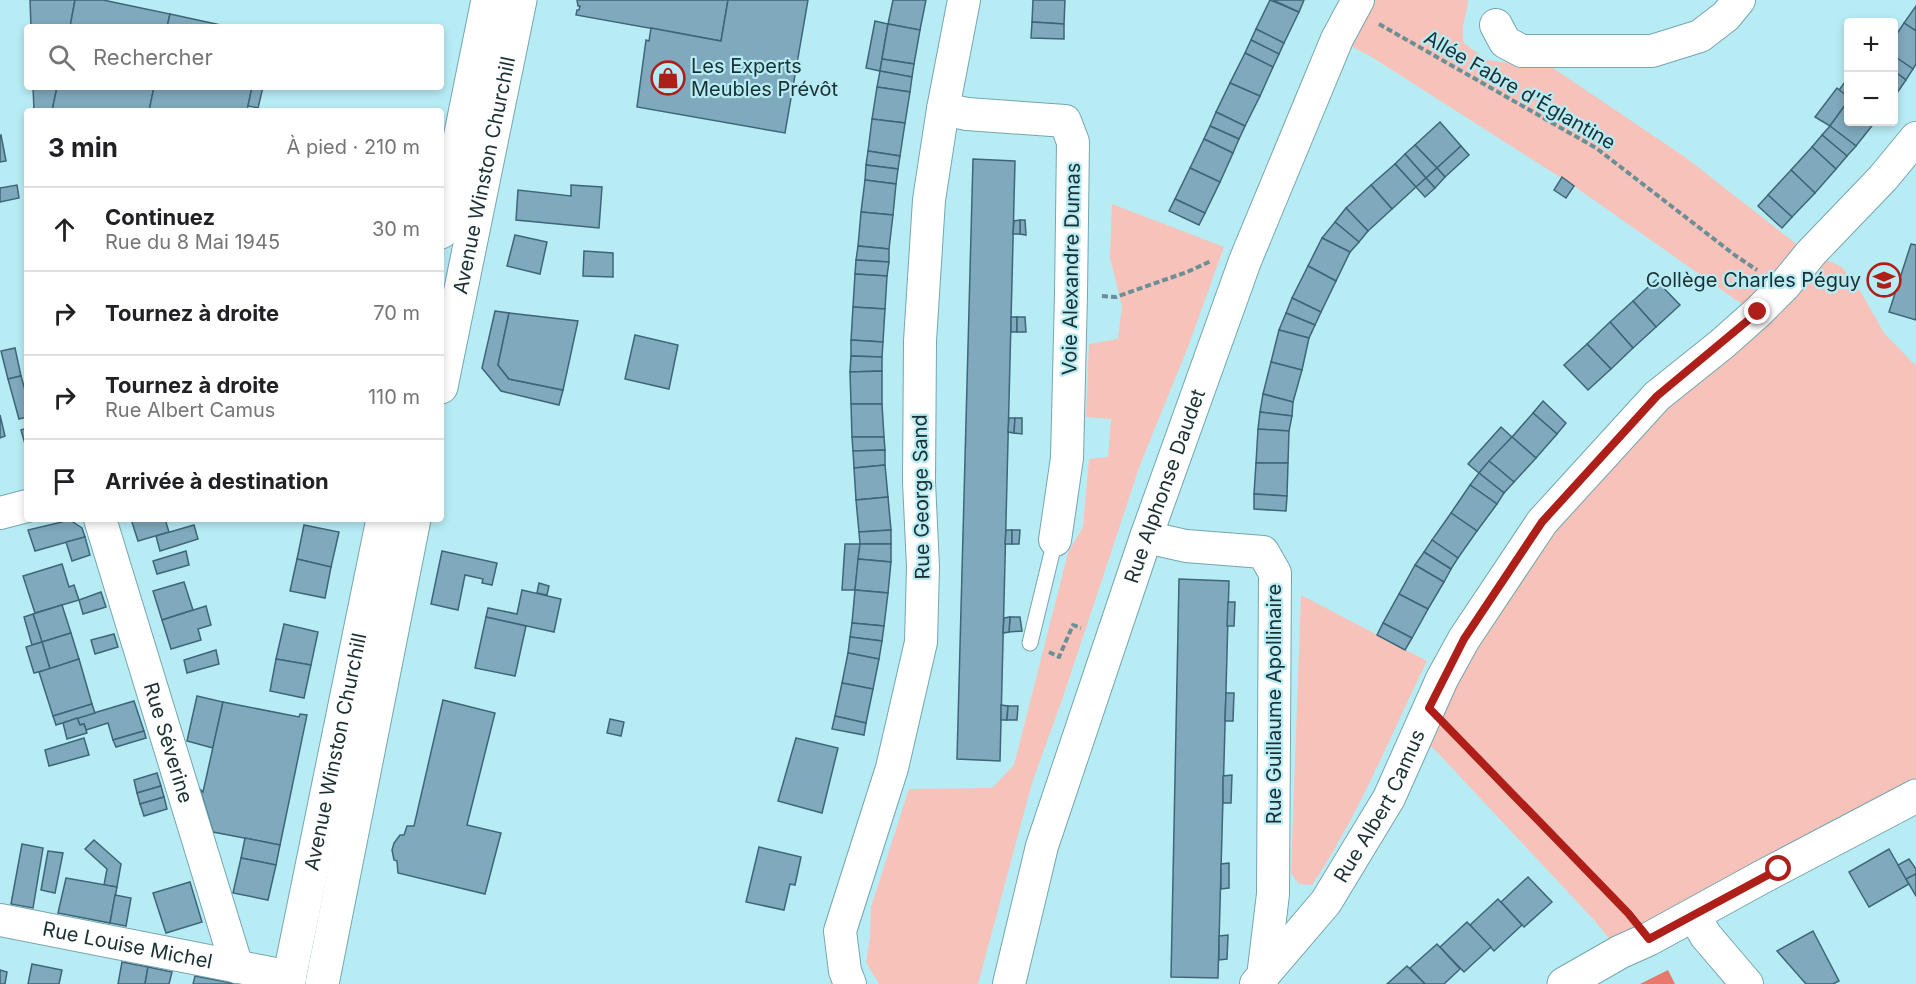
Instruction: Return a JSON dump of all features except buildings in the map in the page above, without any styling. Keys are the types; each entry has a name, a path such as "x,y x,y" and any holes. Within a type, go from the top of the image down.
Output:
{"main road":[{"name":"Avenue Winston Churchill","path":"444,217 489,0"},
{"name":"Avenue Winston Churchill","path":"444,372 520,0"},
{"name":"Avenue Winston Churchill","path":"289,981 382,522"},
{"name":"Avenue Winston Churchill","path":"322,984 413,522"},
{"path":"1564,984 1620,952 1694,916 1762,877 1916,796"}],"street":[{"name":"Rue George Sand","path":"850,984 844,971 840,931 892,768 921,642 923,567 919,482 920,341 929,200 963,0"},
{"path":"1496,25 1505,42 1522,51 1652,51 1700,36 1726,16 1739,0"},
{"name":"Rue Alphonse Daudet","path":"1009,984 1042,846 1146,537 1245,261 1337,39 1356,3"},
{"name":"Voie Alexandre Dumas","path":"943,109 968,114 1065,121 1073,142 1067,459 1055,540"},
{"name":"Rue Albert Camus","path":"1260,980 1326,902 1389,798 1429,708 1464,639 1542,522 1657,396 1722,344 1784,286 1883,178 1916,138"},
{"path":"0,513 24,507"},
{"name":"Rue Séverine","path":"101,522 237,967"},
{"name":"Rue Guillaume Apollinaire","path":"1146,537 1186,546 1263,552 1275,573 1273,894 1260,980"},
{"path":"1694,916 1706,936 1747,984"},
{"name":"Rue Louise Michel","path":"0,920 237,967 289,981"}],"lane":[{"path":"1030,643 1055,540"}],"path":[{"name":"Allée Fabre d'Églantine","path":"1356,3 1389,31 1596,148 1736,256 1784,286"},
{"path":"1071,294 1116,297 1187,272 1213,260"},
{"path":"1059,657 1073,625 1081,628 1078,638"},
{"path":"1429,708 1628,913 1649,939"}],"shaded area":[{"path":"1358,0 1468,0 1463,26 1464,43 1487,60 1518,64 1547,64 1685,157 1795,243 1842,267 1862,294 1884,333 1916,366 1916,796 1620,952 1595,921 1438,753 1418,735 1542,522 1757,312 1736,300 1574,186 1370,56 1337,39"},
{"path":"1112,204 1224,247 1188,347 1140,465 1032,783 978,984 879,984 866,962 870,938 871,907 909,789 992,788 1014,765 1068,553 1083,527 1089,459 1108,457 1111,419 1086,417 1089,344 1118,339 1122,306 1110,258"},
{"path":"1301,595 1427,661 1345,831 1312,885 1299,884 1291,873"},
{"path":"1668,970 1675,984 1640,984"}],"place":[{"name":"Les Experts Meubles Prévôt","path":"668,78"},
{"name":"Collège Charles Péguy","path":"1884,280"}],"route":[{"path":"1758,312 1657,396 1542,522 1464,639 1429,708 1628,913 1649,939 1779,869"}]}
